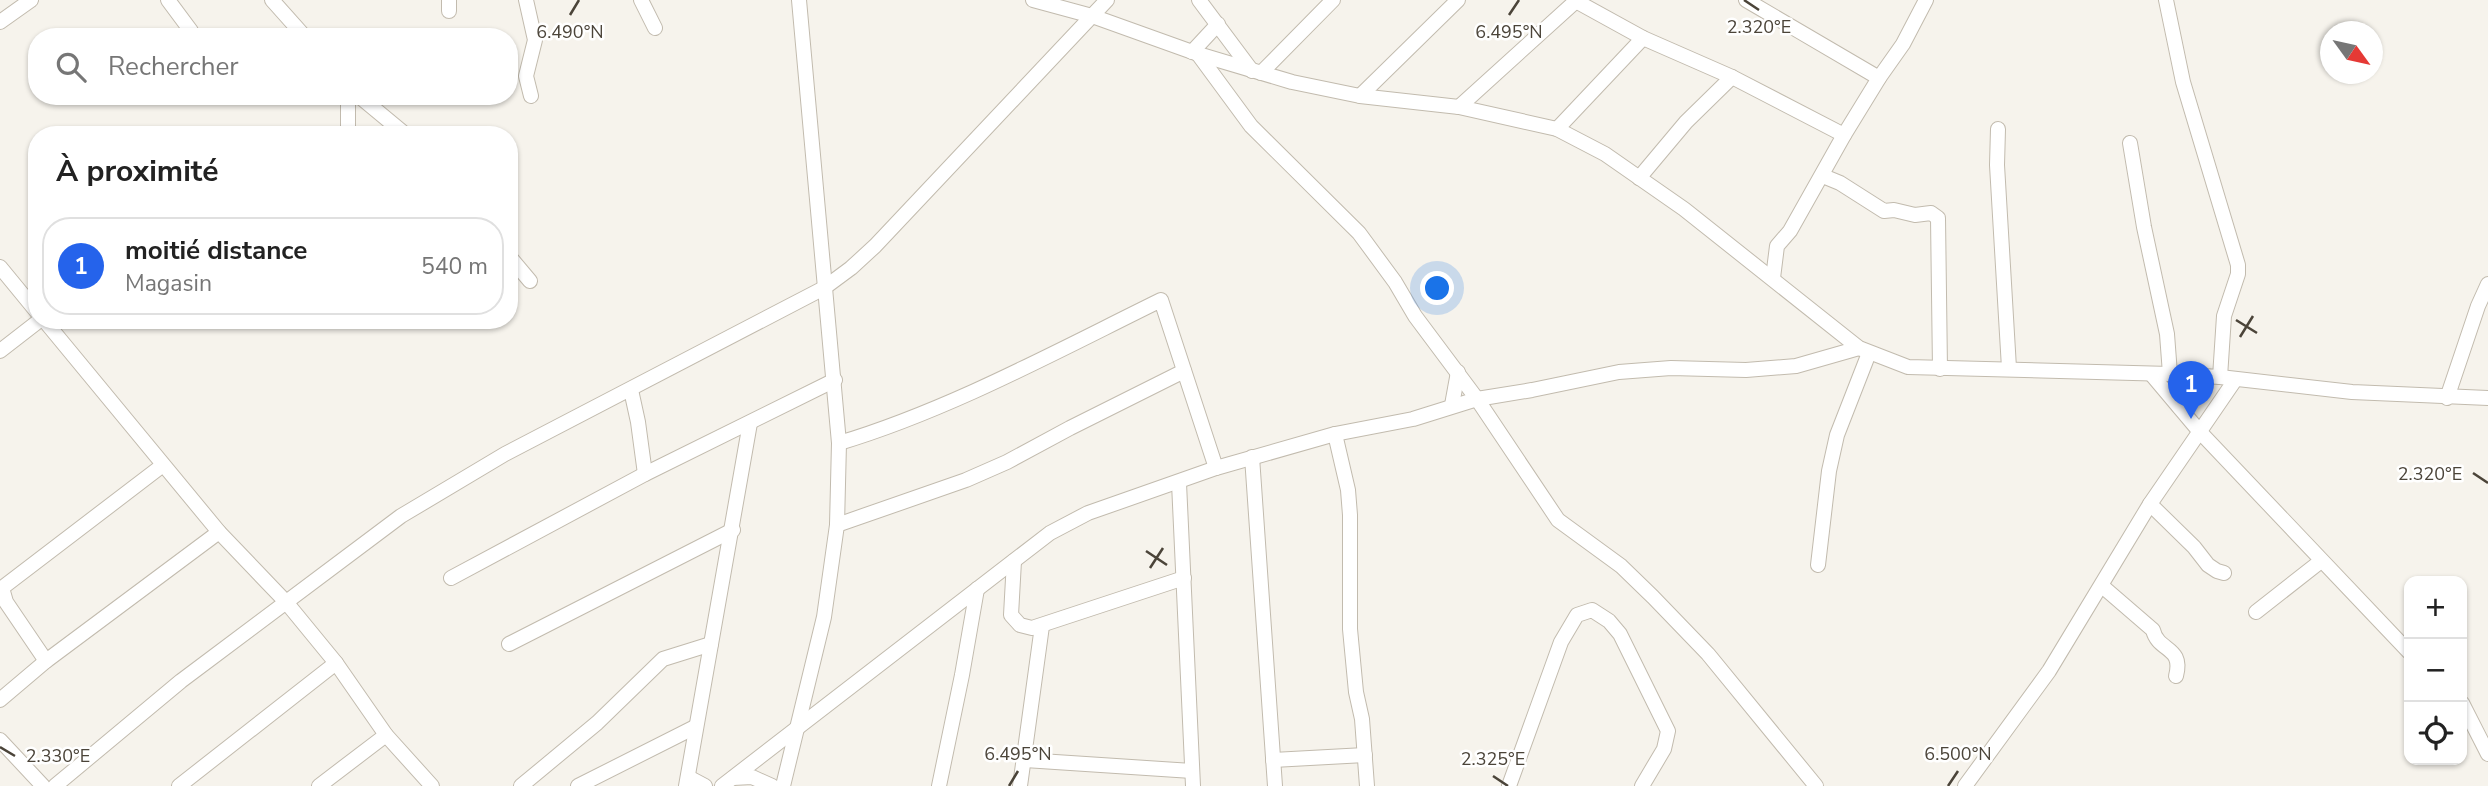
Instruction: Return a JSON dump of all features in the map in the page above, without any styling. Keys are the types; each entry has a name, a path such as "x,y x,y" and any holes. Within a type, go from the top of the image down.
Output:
{"street":[{"path":"0,22 31,0"},
{"path":"168,0 189,28"},
{"path":"272,0 297,28"},
{"path":"526,0 535,40 526,76 531,96"},
{"path":"641,0 656,28"},
{"path":"783,786 824,617 837,525 839,443 799,0"},
{"path":"59,785 181,681 401,516 505,454 824,288 851,268 875,246 1107,0"},
{"path":"1199,0 1256,72"},
{"path":"1256,72 1333,0"},
{"path":"1360,96 1458,0"},
{"path":"1459,107 1575,0 1643,38 1732,77 1844,135"},
{"path":"1746,0 1879,78"},
{"path":"1965,786 2049,671 2150,504 2200,432 2227,378 2224,316 2238,274 2238,265 2183,82 2165,0"},
{"path":"1038,1 1092,16 1196,53 1292,82 1360,96 1459,107 1557,129 1605,154 1684,209 1864,351 1908,367 2009,368 2152,376 2170,374 2352,392 2488,398"},
{"path":"1754,262 1777,246 1790,231 1844,135 1903,44 1921,2"},
{"path":"1196,53 1218,24"},
{"path":"1557,129 1643,38"},
{"path":"1196,53 1251,126 1359,233 1395,282 1415,316 1477,398 1558,520 1620,566 1708,654 1816,786"},
{"path":"1639,178 1686,122 1732,77"},
{"path":"348,105 348,126"},
{"path":"370,105 395,126"},
{"path":"1998,129 1997,165 2009,368"},
{"path":"2130,143 2144,227 2167,334 2170,374"},
{"path":"1823,176 1840,183 1884,211 1894,210 1915,215 1931,213 1938,218 1940,369"},
{"path":"1773,278 1777,246"},
{"path":"0,267 28,301"},
{"path":"518,267 530,281"},
{"path":"2447,398 2488,284"},
{"path":"839,443 870,434 964,395 1161,300 1216,468"},
{"path":"0,351 30,329"},
{"path":"50,329 219,532 286,602 336,663 386,735 432,786"},
{"path":"728,782 1014,561 1066,523 1088,513 1252,457 1335,434 1413,419 1477,398 1619,372 1671,368 1746,370 1796,366 1864,351"},
{"path":"1818,565 1829,471 1837,435 1864,351"},
{"path":"837,525 976,476 1184,371"},
{"path":"1452,405 1458,372"},
{"path":"2152,376 2200,432 2404,647"},
{"path":"2179,407 2187,376"},
{"path":"451,578 645,474 835,380"},
{"path":"631,390 645,474"},
{"path":"705,786 687,782 750,423"},
{"path":"1335,434 1346,480 1350,515 1350,629 1356,692 1362,719 1367,786"},
{"path":"1252,457 1275,786"},
{"path":"46,661 6,602 2,587 163,465"},
{"path":"1025,760 1193,779 1179,483"},
{"path":"2150,504 2194,547 2208,565 2224,572"},
{"path":"509,644 733,530"},
{"path":"0,700 46,661 219,532"},
{"path":"1014,561 1011,615 1020,625 1032,628 1184,578"},
{"path":"2256,612 2321,561"},
{"path":"2102,586 2153,630 2155,638 2177,657 2179,662 2176,676"},
{"path":"939,786 977,589"},
{"path":"1508,786 1561,642 1577,615 1592,610 1609,621 1620,634 1668,731 1664,749 1642,786"},
{"path":"1020,786 1042,626"},
{"path":"521,786 597,723 663,659 711,644"},
{"path":"179,786 336,663"},
{"path":"2467,713 2488,754"},
{"path":"578,786 695,727"},
{"path":"319,786 386,735"},
{"path":"0,740 43,786"},
{"path":"1273,760 1365,755"},
{"path":"728,782 752,777 772,786"}],"place":[{"name":"moitié distance","path":"2191,419"}]}
